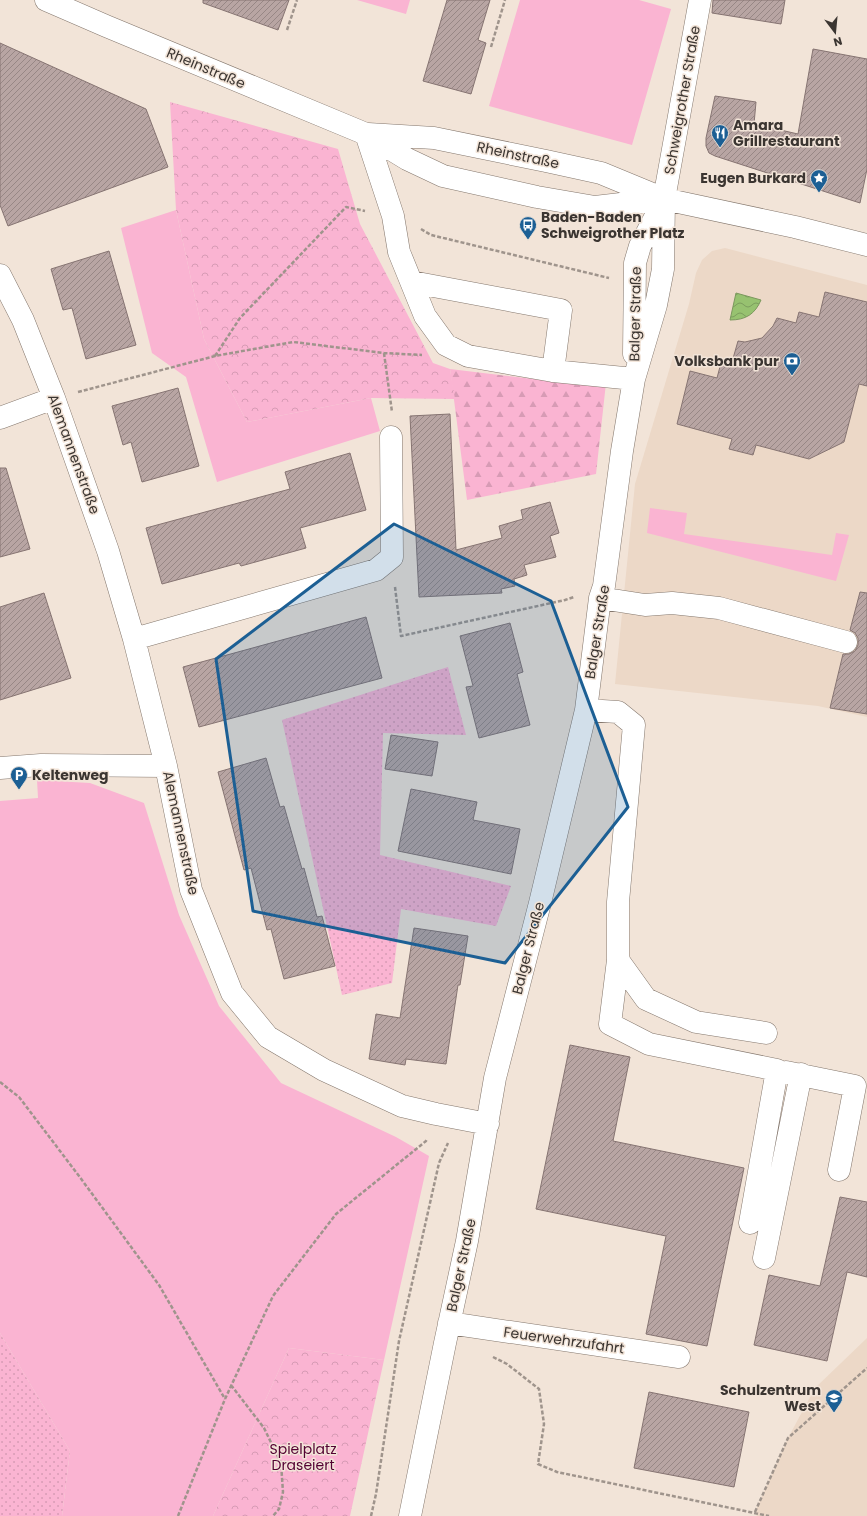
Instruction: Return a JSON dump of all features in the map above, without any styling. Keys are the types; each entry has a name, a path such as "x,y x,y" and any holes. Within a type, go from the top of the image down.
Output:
{"street":[{"name":"Rheinstraße","path":"46,0 366,134 407,160 443,176 595,207 664,199"},
{"name":"Schweigrother Straße","path":"664,199 700,0"},
{"name":"Rheinstraße","path":"366,134 434,138 546,160 601,173 664,199 795,227 867,245"},
{"path":"366,134 393,216 399,252 425,316 446,345 468,356 553,371 634,379"},
{"name":"Balger Straße","path":"634,379 635,263 640,246 664,199"},
{"name":"Balger Straße","path":"410,1516 467,1241 495,1078 542,896 586,710 622,451 634,379 656,305 663,269 664,199"},
{"name":"Alemannenstraße","path":"0,275 23,320 54,398 108,550 134,639 166,766 191,890 232,993 268,1037 318,1067 402,1106 488,1124"},
{"path":"412,282 561,310 553,371"},
{"path":"0,418 54,398"},
{"path":"134,639 376,570 392,557 391,437"},
{"path":"602,592 645,605 672,603 719,608 846,642"},
{"path":"586,710 618,712 634,725 618,902 618,960 610,1024 649,1044 855,1086 838,1170"},
{"path":"0,768 41,765 166,766"},
{"path":"618,960 646,999 696,1022 766,1033"},
{"path":"750,1223 777,1070"},
{"path":"764,1258 801,1074"},
{"name":"Feuerwehrzufahrt","path":"449,1323 679,1357"}],"path":[{"path":"286,30 297,0"},
{"path":"491,47 505,0"},
{"path":"215,356 240,318 346,207 393,216 403,216 430,235 609,278 617,261 635,263"},
{"path":"54,398 215,356 293,342 384,353 424,355 446,345"},
{"path":"384,353 393,416 391,437"},
{"path":"392,557 401,636 602,592"},
{"path":"0,1082 19,1097 159,1285 224,1399"},
{"path":"178,1516 224,1399 273,1296 336,1214 426,1141 436,1114"},
{"path":"370,1516 376,1494 399,1341 440,1163 458,1118"},
{"path":"490,1355 507,1364 539,1389 544,1424 538,1464 557,1472 769,1516"},
{"path":"755,1512 788,1438 867,1368"},
{"path":"231,1385 264,1428 281,1463 283,1492 279,1509 273,1516"}],"highlighted area":[{"path":"394,524 551,601 628,807 505,963 253,911 216,659"}],"shaded area":[{"path":"725,248 867,285 867,717 818,706 615,684 635,484 689,304 696,273 702,260 712,251"},
{"name":"Schulzentrum West","path":"867,1338 867,1516 757,1516 755,1512 788,1438 815,1388"}],"green space":[{"path":"357,0 410,0 406,14"},
{"path":"520,0 639,0 671,9 632,145 489,106"},
{"path":"170,102 338,149 360,224 433,363 450,369 455,399 371,398 247,422 204,339 176,210"},
{"path":"176,210 204,339 247,422 371,398 380,431 217,482 186,377 152,353 121,228"},
{"path":"450,369 558,382 606,383 596,474 467,500"},
{"path":"650,508 687,513 684,534 832,555 836,533 849,535 836,581 647,533"},
{"path":"448,667 466,735 383,733 380,855 511,886 496,926 401,909 392,983 342,995 282,720"},
{"path":"37,780 90,783 144,803 179,915 219,1006 281,1083 396,1137 429,1156 384,1360 289,1348 213,1516 62,1516 70,1451 0,1333 0,801 38,798"},
{"path":"0,1333 70,1451 62,1516 0,1516"},
{"name":"Spielplatz Draseiert","path":"289,1348 384,1360 350,1516 213,1516"}],"water":[{"path":"736,293 761,300 756,309 749,315 741,319 730,320"}],"building":[{"path":"203,0 289,0 278,30 203,3"},
{"path":"447,0 490,0 478,40 486,43 471,94 423,81"},
{"path":"713,0 785,0 781,24 712,13"},
{"path":"0,43 146,109 168,167 8,226 0,205"},
{"path":"813,49 867,59 867,169 860,203 715,156 709,153 706,146 706,138 715,96 756,102 754,124 798,134"},
{"path":"109,251 136,345 86,359 72,308 63,310 51,269"},
{"name":"Volksbank pur","path":"825,292 867,302 867,386 859,384 844,442 809,459 756,445 753,455 729,449 732,439 677,424 690,371 717,378 722,359 732,362 738,341 745,342 762,338 773,326 777,318 796,323 799,312 819,317"},
{"path":"178,388 199,466 142,482 131,442 123,445 112,406"},
{"path":"450,414 456,550 502,538 499,526 523,519 521,510 550,502 559,533 550,536 556,557 524,565 527,575 514,579 515,586 501,589 502,593 419,597 410,416"},
{"path":"350,453 366,510 300,528 306,548 241,566 239,563 162,584 146,528 290,489 285,472"},
{"path":"0,468 6,468 30,549 0,557"},
{"path":"860,592 867,593 867,714 830,708 843,654 849,654 855,651 858,645 858,638 855,633 850,630"},
{"path":"44,593 71,678 0,700 0,607"},
{"path":"366,617 382,678 199,727 183,667"},
{"path":"510,623 523,672 517,674 530,725 479,738 466,687 473,686 460,636"},
{"path":"391,735 438,742 432,776 385,769"},
{"path":"266,758 280,807 284,806 302,869 304,868 317,917 322,916 335,966 284,979 271,929 267,930 251,868 244,870 218,772"},
{"path":"411,789 477,802 473,820 520,829 511,874 398,851"},
{"path":"414,928 468,936 460,985 458,985 446,1064 406,1059 405,1065 369,1059 376,1014 400,1018"},
{"path":"570,1045 630,1057 613,1141 744,1168 707,1346 646,1334 666,1236 536,1209"},
{"path":"840,1197 867,1202 867,1277 847,1272 827,1361 754,1345 769,1275 820,1286"},
{"path":"649,1392 749,1412 734,1487 634,1468"}],"place":[{"name":"Amara Grillrestaurant","path":"720,148"},
{"name":"Eugen Burkard","path":"819,193"},
{"name":"Baden-Baden Schweigrother Platz","path":"528,240"},
{"name":"Volksbank pur","path":"792,376"},
{"name":"Keltenweg","path":"19,790"},
{"name":"Schulzentrum West","path":"834,1413"}]}
